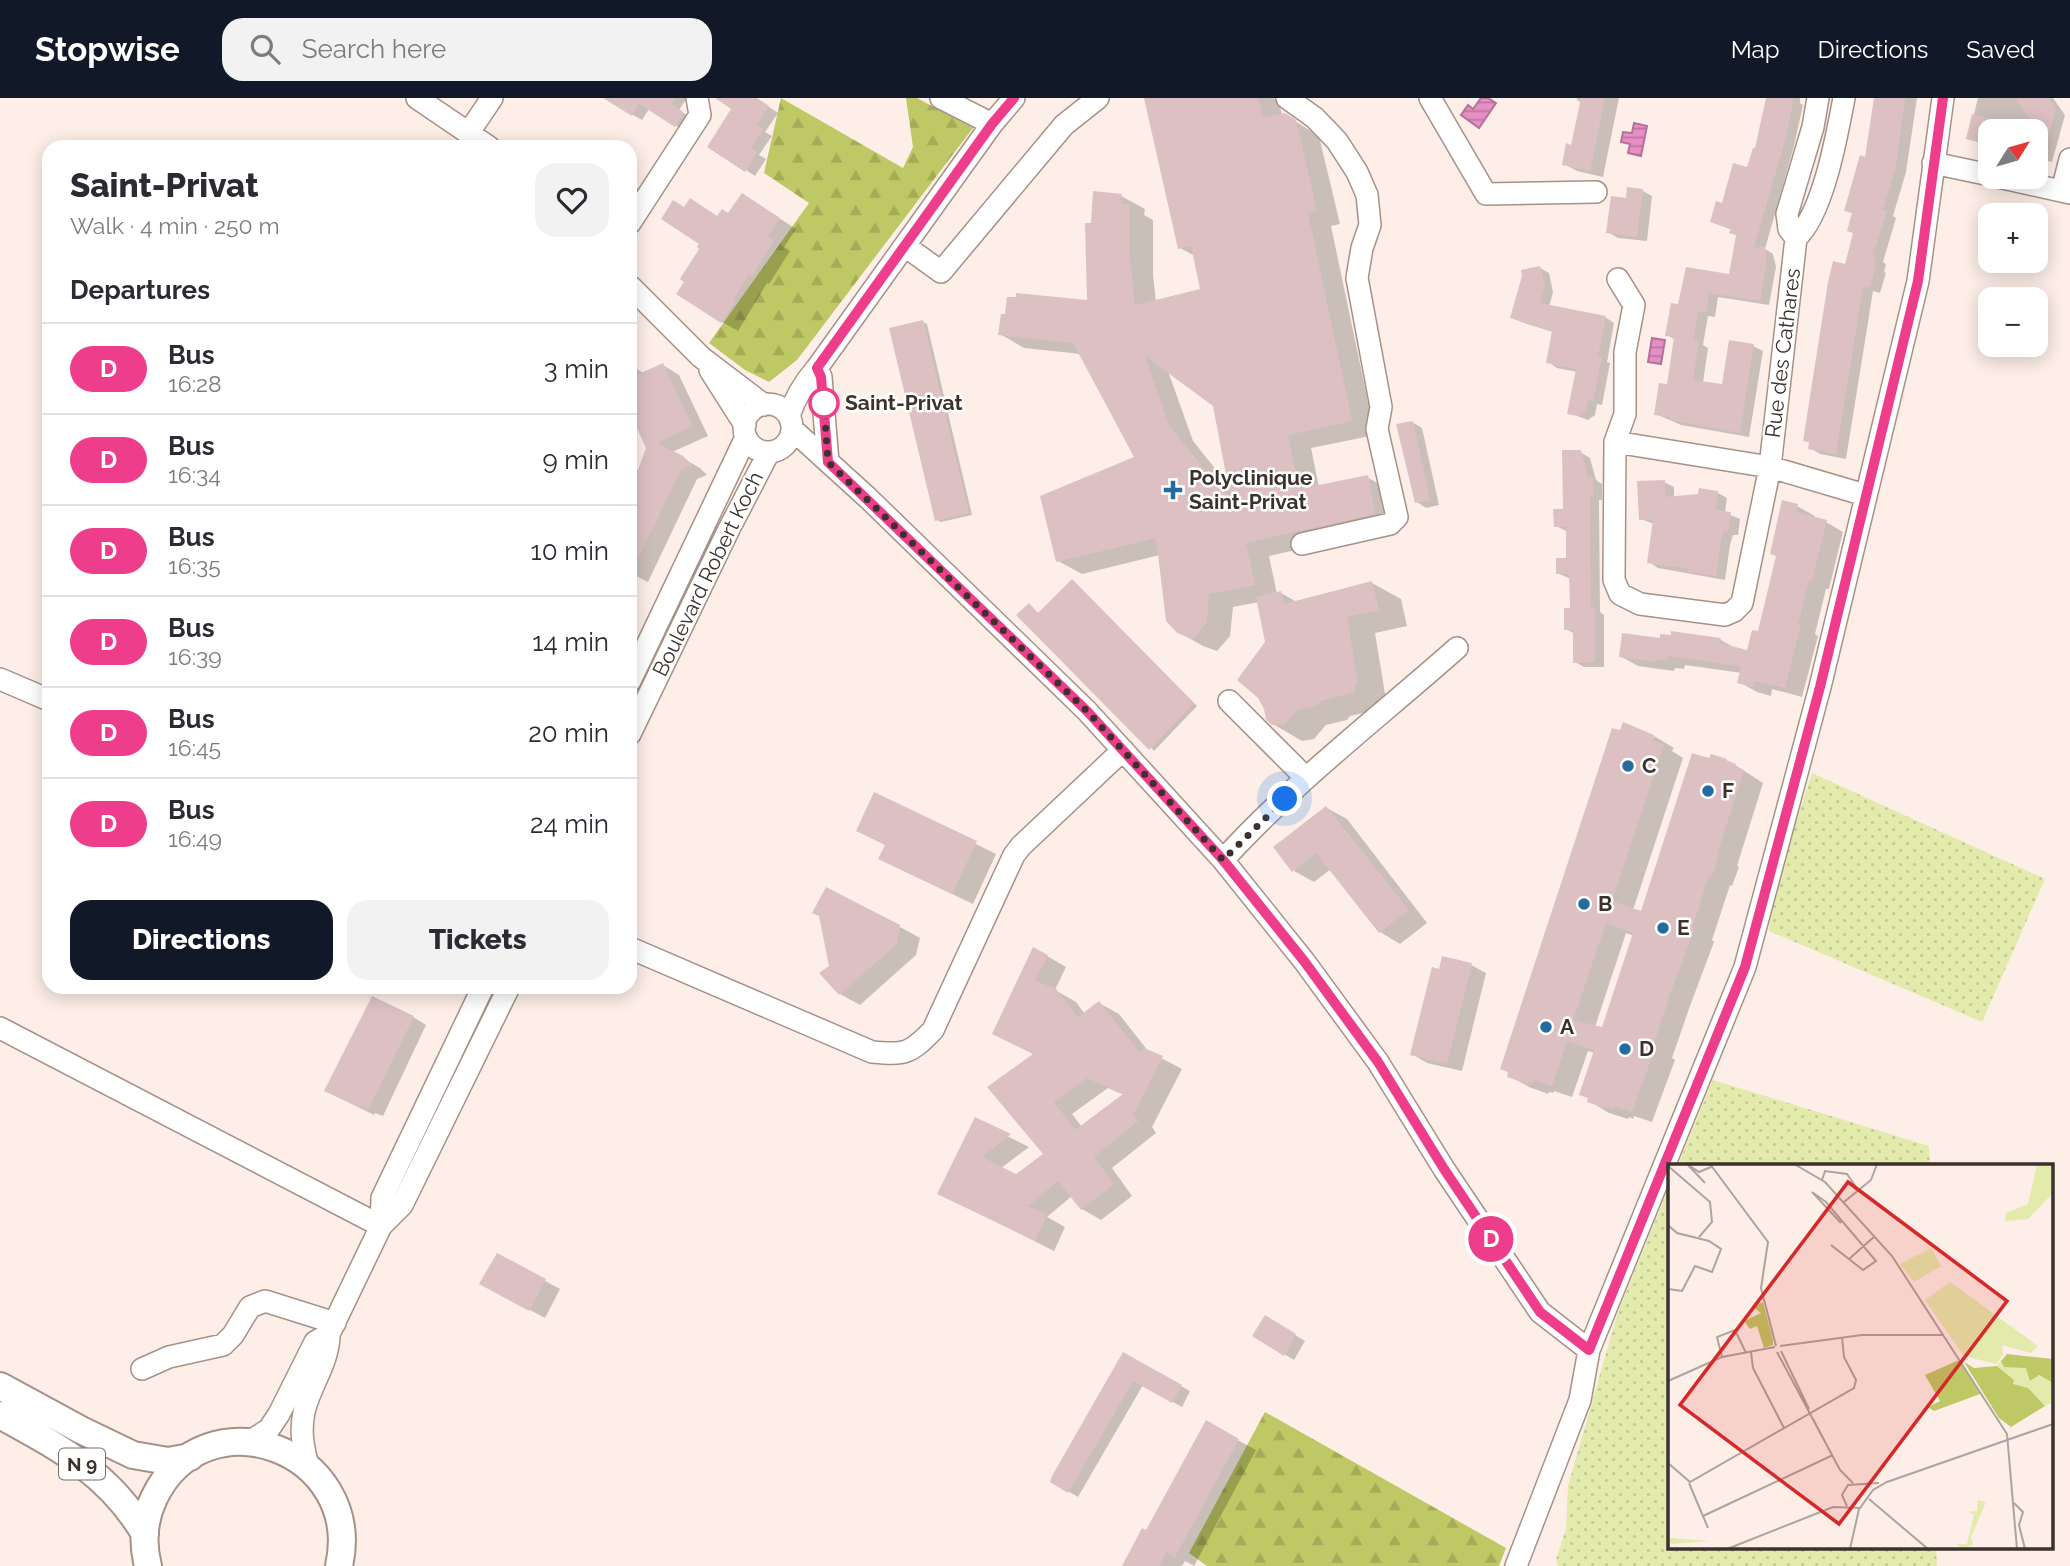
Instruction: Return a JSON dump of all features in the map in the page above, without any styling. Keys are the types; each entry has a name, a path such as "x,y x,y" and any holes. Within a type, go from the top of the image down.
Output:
{"main road":[{"name":"N 9","path":"0,1386 133,1455 168,1461 190,1457"},
{"name":"N 9","path":"0,1415 75,1459 100,1478 130,1509 145,1534"},
{"path":"148,1566 145,1534 149,1511 156,1493 167,1477 190,1457 218,1445 249,1442 281,1449 308,1466 322,1480 339,1514 341,1554 357,1566"}],"street":[{"path":"418,98 480,140"},
{"path":"469,132 492,98"},
{"path":"637,212 700,115 697,98"},
{"path":"941,98 992,124"},
{"name":"Boulevard Robert Koch","path":"637,720 779,426 794,401 992,124 1014,98"},
{"path":"905,246 941,271 1064,125 1098,98"},
{"path":"1287,98 1315,118 1337,141 1357,172 1367,195 1370,225 1362,248 1357,278 1381,407 1377,429 1397,517 1390,524 1302,544"},
{"path":"1430,98 1486,194 1596,192"},
{"name":"Rue des Cathares","path":"1796,238 1789,229 1787,214 1813,127 1818,98"},
{"name":"Rue des Cathares","path":"1618,279 1634,305 1625,352 1625,414 1615,442 1614,580 1620,594 1640,604 1725,615 1742,603 1770,467 1796,238 1805,230 1814,215 1844,98"},
{"path":"1516,1566 1580,1400 1589,1350 1745,967 1820,687 1918,281 1942,98"},
{"path":"2048,188 2066,192 2070,159"},
{"path":"1933,163 1978,172"},
{"path":"637,293 701,357 779,426 804,452 828,462 1087,711 1223,860 1304,961 1378,1062 1444,1169 1540,1312 1589,1350"},
{"path":"701,357 755,448 779,426"},
{"path":"811,375 821,377 828,462"},
{"name":"Boulevard Robert Koch","path":"637,666 745,431 751,412 779,426"},
{"path":"1615,442 1770,467 1865,495"},
{"path":"1223,860 1374,716 1401,698 1457,648"},
{"path":"0,679 42,697"},
{"path":"1229,701 1306,778"},
{"path":"637,951 872,1052 899,1055 918,1045 933,1030 1014,855 1123,750"},
{"path":"308,1466 303,1446 303,1418 329,1349 332,1329 380,1226 382,1198 480,994"},
{"path":"380,1226 402,1205 506,994"},
{"path":"0,1028 380,1226"},
{"path":"142,1369 169,1357 223,1345 250,1307 265,1301 332,1329"},
{"path":"249,1442 269,1429 315,1342 332,1329"}],"green space":[{"path":"781,98 903,168 913,147 906,98 917,98 973,128 797,360 769,382 745,370 709,343 809,203 764,173"},
{"path":"1812,773 2045,879 1982,1022 1769,931 1771,899"},
{"path":"1713,1080 1929,1146 1930,1164 1678,1164"},
{"path":"1668,1189 1668,1548 1936,1548 1937,1566 1558,1566 1556,1559 1566,1529 1568,1486 1617,1315"},
{"path":"1265,1412 1506,1548 1499,1566 1207,1566 1189,1553"}],"shaded area":[{"path":"1481,98 1488,98 1496,103 1479,128 1461,115 1468,105 1473,109"},
{"path":"1634,123 1647,126 1641,156 1628,153 1630,144 1621,142 1623,132 1632,133"},
{"path":"1652,338 1665,340 1661,364 1648,362"}],"building":[{"path":"603,98 675,98 671,104 682,111 681,118 675,127 639,104 632,116"},
{"path":"715,98 757,98 769,106 757,125 763,129 751,148 757,152 745,172 707,147 731,109"},
{"path":"1144,98 1258,98 1263,118 1285,113 1296,120 1317,211 1308,213 1352,421 1288,435 1299,489 1368,475 1375,514 1246,543 1255,585 1209,594 1207,622 1193,639 1177,633 1166,621 1156,538 1056,562 1040,496 1134,457 1073,343 998,335 1007,297 1016,297 1016,293 1087,300 1085,223 1091,223 1093,191 1122,194 1121,204 1130,205 1130,261 1135,305 1200,289 1191,246 1178,249","holes":["1145,356 1213,406 1231,501 1169,426"]},
{"path":"1581,98 1605,98 1590,171 1562,165 1566,143 1571,145"},
{"path":"1766,98 1794,98 1785,140 1754,248 1764,246 1767,260 1760,301 1709,293 1706,312 1698,311 1694,340 1699,341 1693,380 1722,384 1729,340 1754,344 1740,433 1654,415 1659,383 1667,384 1674,337 1665,336 1671,303 1678,304 1686,267 1729,274 1736,235 1729,233 1731,229 1710,222 1716,201 1722,203 1733,163 1747,167 1755,148"},
{"path":"1874,98 1905,98 1896,166 1883,210 1887,211 1873,255 1876,256 1876,265 1870,288 1863,286 1836,454 1808,449 1809,442 1803,441 1828,282 1833,261 1845,264 1853,233 1847,231 1852,213 1844,211 1860,155 1865,157"},
{"path":"2015,98 2049,98 2056,108 2048,138 2048,119 2030,119"},
{"path":"1972,114 1990,119 1978,119 1978,142 1966,139"},
{"path":"1627,187 1643,189 1637,237 1606,233 1611,196 1626,198"},
{"path":"742,193 780,218 768,236 774,240 752,276 749,275 733,300 735,302 721,323 676,294 684,282 680,279 699,249 699,244 661,219 673,200 684,207 690,198 717,216 722,209 728,213"},
{"path":"1540,266 1545,286 1540,303 1606,316 1598,356 1602,357 1593,401 1588,400 1586,410 1578,416 1567,414 1576,369 1546,363 1552,331 1510,318 1522,276 1521,270"},
{"path":"923,320 969,513 935,521 889,328"},
{"path":"663,363 692,426 657,443 683,456 692,465 681,470 637,561 637,470 646,448 637,428 637,375"},
{"path":"1413,421 1430,500 1415,503 1396,424"},
{"path":"1562,450 1581,450 1588,477 1593,477 1593,495 1590,495 1591,608 1595,607 1595,662 1573,663 1573,630 1564,630 1564,608 1570,608 1569,574 1556,574 1556,558 1566,558 1566,527 1554,527 1553,509 1563,509"},
{"path":"1665,480 1665,497 1698,494 1699,488 1718,491 1716,510 1731,512 1728,531 1724,531 1721,540 1716,576 1647,563 1653,520 1639,520 1637,481"},
{"path":"1782,500 1798,504 1796,512 1827,520 1798,624 1801,624 1785,688 1755,681 1753,687 1737,683 1741,666 1668,656 1667,661 1657,659 1657,662 1619,657 1622,633 1660,638 1660,634 1671,635 1671,631 1721,638 1720,643 1747,650 1752,630 1758,631 1776,556 1770,554"},
{"path":"1072,579 1194,703 1149,750 1016,615 1029,603 1038,613"},
{"path":"1372,581 1379,610 1347,617 1358,684 1354,685 1356,692 1297,710 1285,724 1272,725 1266,720 1258,698 1237,680 1265,642 1256,597 1281,591 1284,604"},
{"path":"1623,722 1654,735 1652,741 1664,744 1612,901 1641,911 1692,753 1709,758 1711,754 1727,759 1744,770 1712,876 1709,875 1692,928 1695,928 1670,994 1653,1046 1656,1046 1632,1112 1614,1106 1613,1109 1608,1109 1587,1102 1588,1098 1579,1095 1594,1050 1567,1041 1552,1086 1534,1080 1528,1084 1507,1077 1508,1072 1500,1069 1612,728 1620,730","holes":["1606,923 1633,933 1602,1027 1573,1020"]},
{"path":"874,792 977,841 952,894 878,859 885,845 856,831"},
{"path":"1326,806 1409,910 1379,933 1316,853 1292,872 1273,847"},
{"path":"826,887 900,925 897,944 839,995 819,973 829,966 819,916 812,913"},
{"path":"1033,947 1048,955 1035,981 1056,989 1078,1017 1099,1001 1140,1053 1144,1048 1163,1056 1133,1115 1138,1121 1094,1157 1114,1184 1081,1210 1058,1181 1028,1206 1047,1214 1035,1241 937,1194 975,1117 1011,1134 982,1157 1016,1174 1043,1154 987,1087 1033,1054 992,1034","holes":["1087,1078 1123,1094 1075,1130 1054,1102"]},
{"path":"1442,956 1472,963 1447,1064 1410,1055 1432,967 1439,969"},
{"path":"372,996 414,1016 368,1110 324,1091"},
{"path":"497,1253 546,1279 529,1311 479,1284"},
{"path":"1265,1315 1296,1334 1284,1356 1252,1336"},
{"path":"1123,1352 1182,1385 1172,1403 1133,1381 1068,1493 1050,1482 1052,1476"},
{"path":"1206,1420 1239,1439 1175,1557 1166,1552 1159,1566 1122,1566 1142,1528 1146,1530"}],"bus line":[{"name":"D","path":"1014,98 992,124 817,368 821,377 825,407 828,462 1087,711 1223,860 1304,961 1378,1062 1444,1169 1540,1312 1589,1350 1745,967 1820,687 1918,281 1943,98"}],"place":[{"name":"Saint-Privat","path":"824,403"},
{"name":"Polyclinique Saint-Privat","path":"1173,490"},
{"name":"C","path":"1628,766"},
{"name":"F","path":"1708,791"},
{"name":"B","path":"1584,904"},
{"name":"E","path":"1663,928"},
{"name":"A","path":"1546,1027"},
{"name":"D","path":"1625,1049"}],"route":[{"path":"824,403 828,462 1087,711 1223,860 1285,799"}]}
